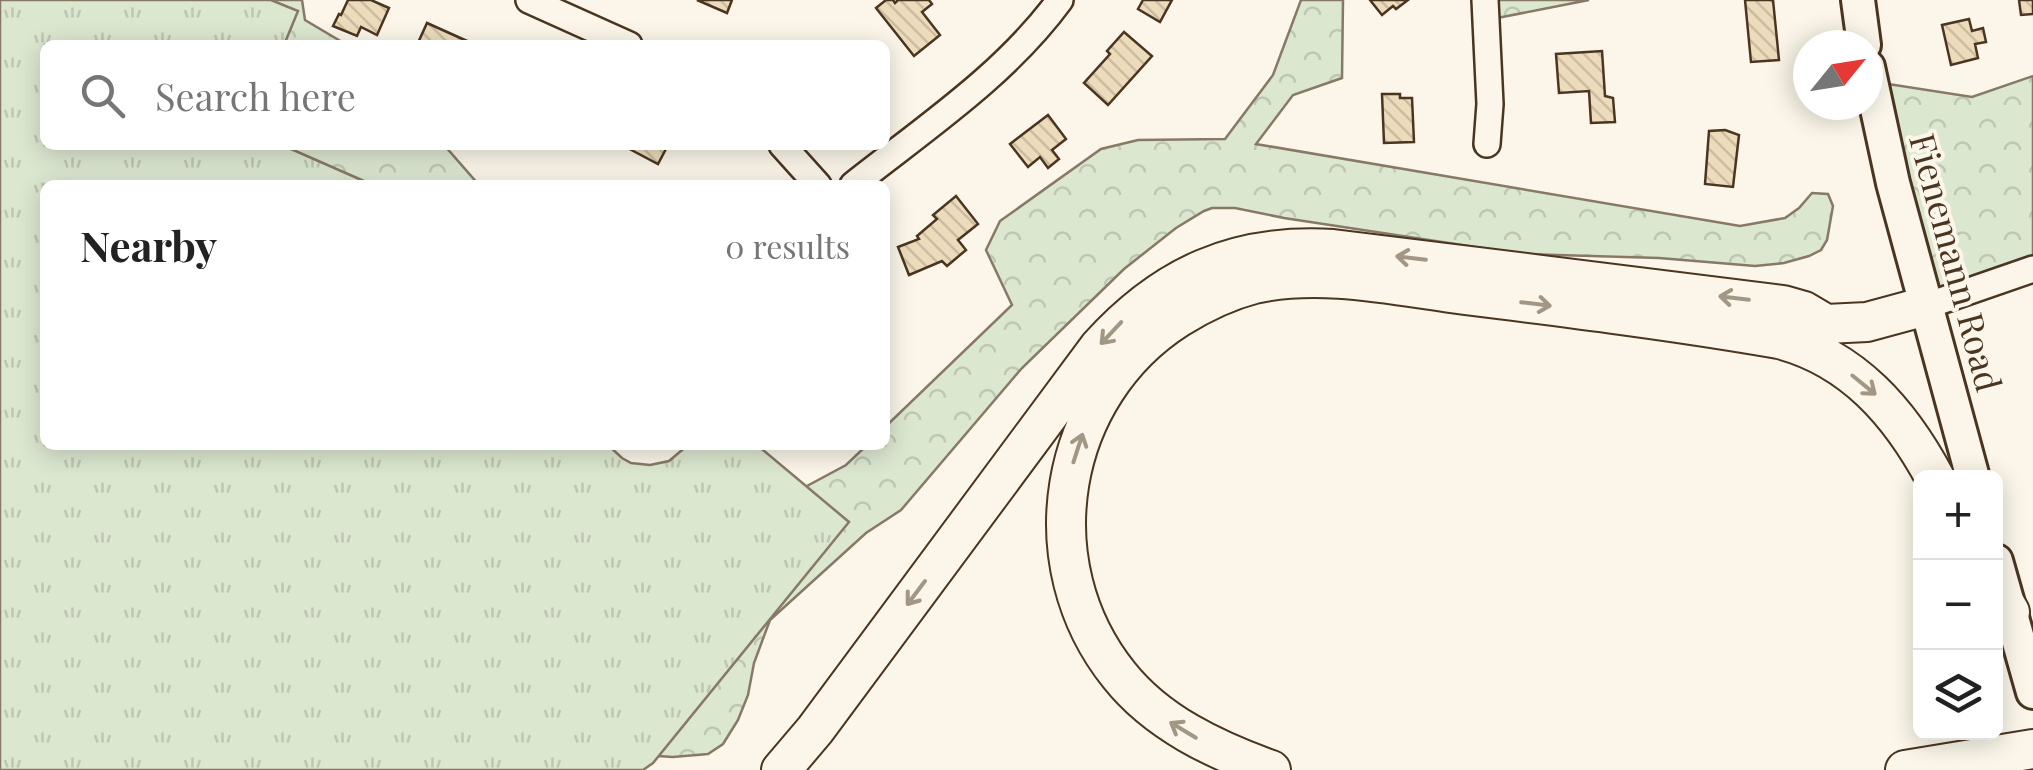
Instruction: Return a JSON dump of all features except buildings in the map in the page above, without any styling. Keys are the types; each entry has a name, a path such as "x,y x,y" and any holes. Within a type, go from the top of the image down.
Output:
{"highway":[{"path":"781,770 815,730 1099,347 1148,299 1204,268 1268,250 1334,249 1783,304 1826,324"},
{"path":"1271,770 1185,732 1140,699 1104,655 1089,627 1068,560 1067,498 1078,448 1096,404 1121,367 1151,337 1231,291 1274,281 1349,280 1779,338 1824,357 1873,392 1910,433 1931,470"},
{"path":"1779,338 1800,336 1826,324 1867,322 1926,306"},
{"path":"1905,770 2033,750"}],"main road":[{"path":"1858,0 1862,30"},
{"name":"Fienemann Road","path":"1879,120 1971,470"},
{"path":"2003,600 2033,692"}],"street":[{"path":"528,0 618,40"},
{"path":"859,180 990,76 1019,49 1060,0"},
{"path":"1485,0 1490,104 1487,144"},
{"path":"786,150 814,180"},
{"path":"1926,306 2033,269"}],"green space":[{"path":"0,0 302,0 305,20 339,40 40,40 40,150 448,150 475,180 40,180 40,450 611,450 626,480 792,494 846,465 862,450 890,450 890,422 1012,305 986,250 1000,221 1101,149 1138,140 1225,139 1273,75 1301,0 1343,0 1342,78 1293,95 1256,144 1740,226 1785,218 1812,193 1828,194 1833,206 1827,240 1821,250 1784,263 1755,266 1659,258 1521,254 1235,208 1204,211 1124,269 1022,368 901,510 866,533 770,620 738,720 723,744 708,754 657,756 0,482"},
{"path":"0,0 271,0 298,11 286,40 40,40 40,150 293,150 362,180 40,180 40,450 613,450 631,463 650,465 669,461 682,450 763,450 849,522 653,763 643,770 0,770"},
{"path":"1485,0 1589,0 1487,20"},
{"path":"2033,76 2033,266 1926,306 1879,120 1883,120 1883,83 1972,97"}]}
